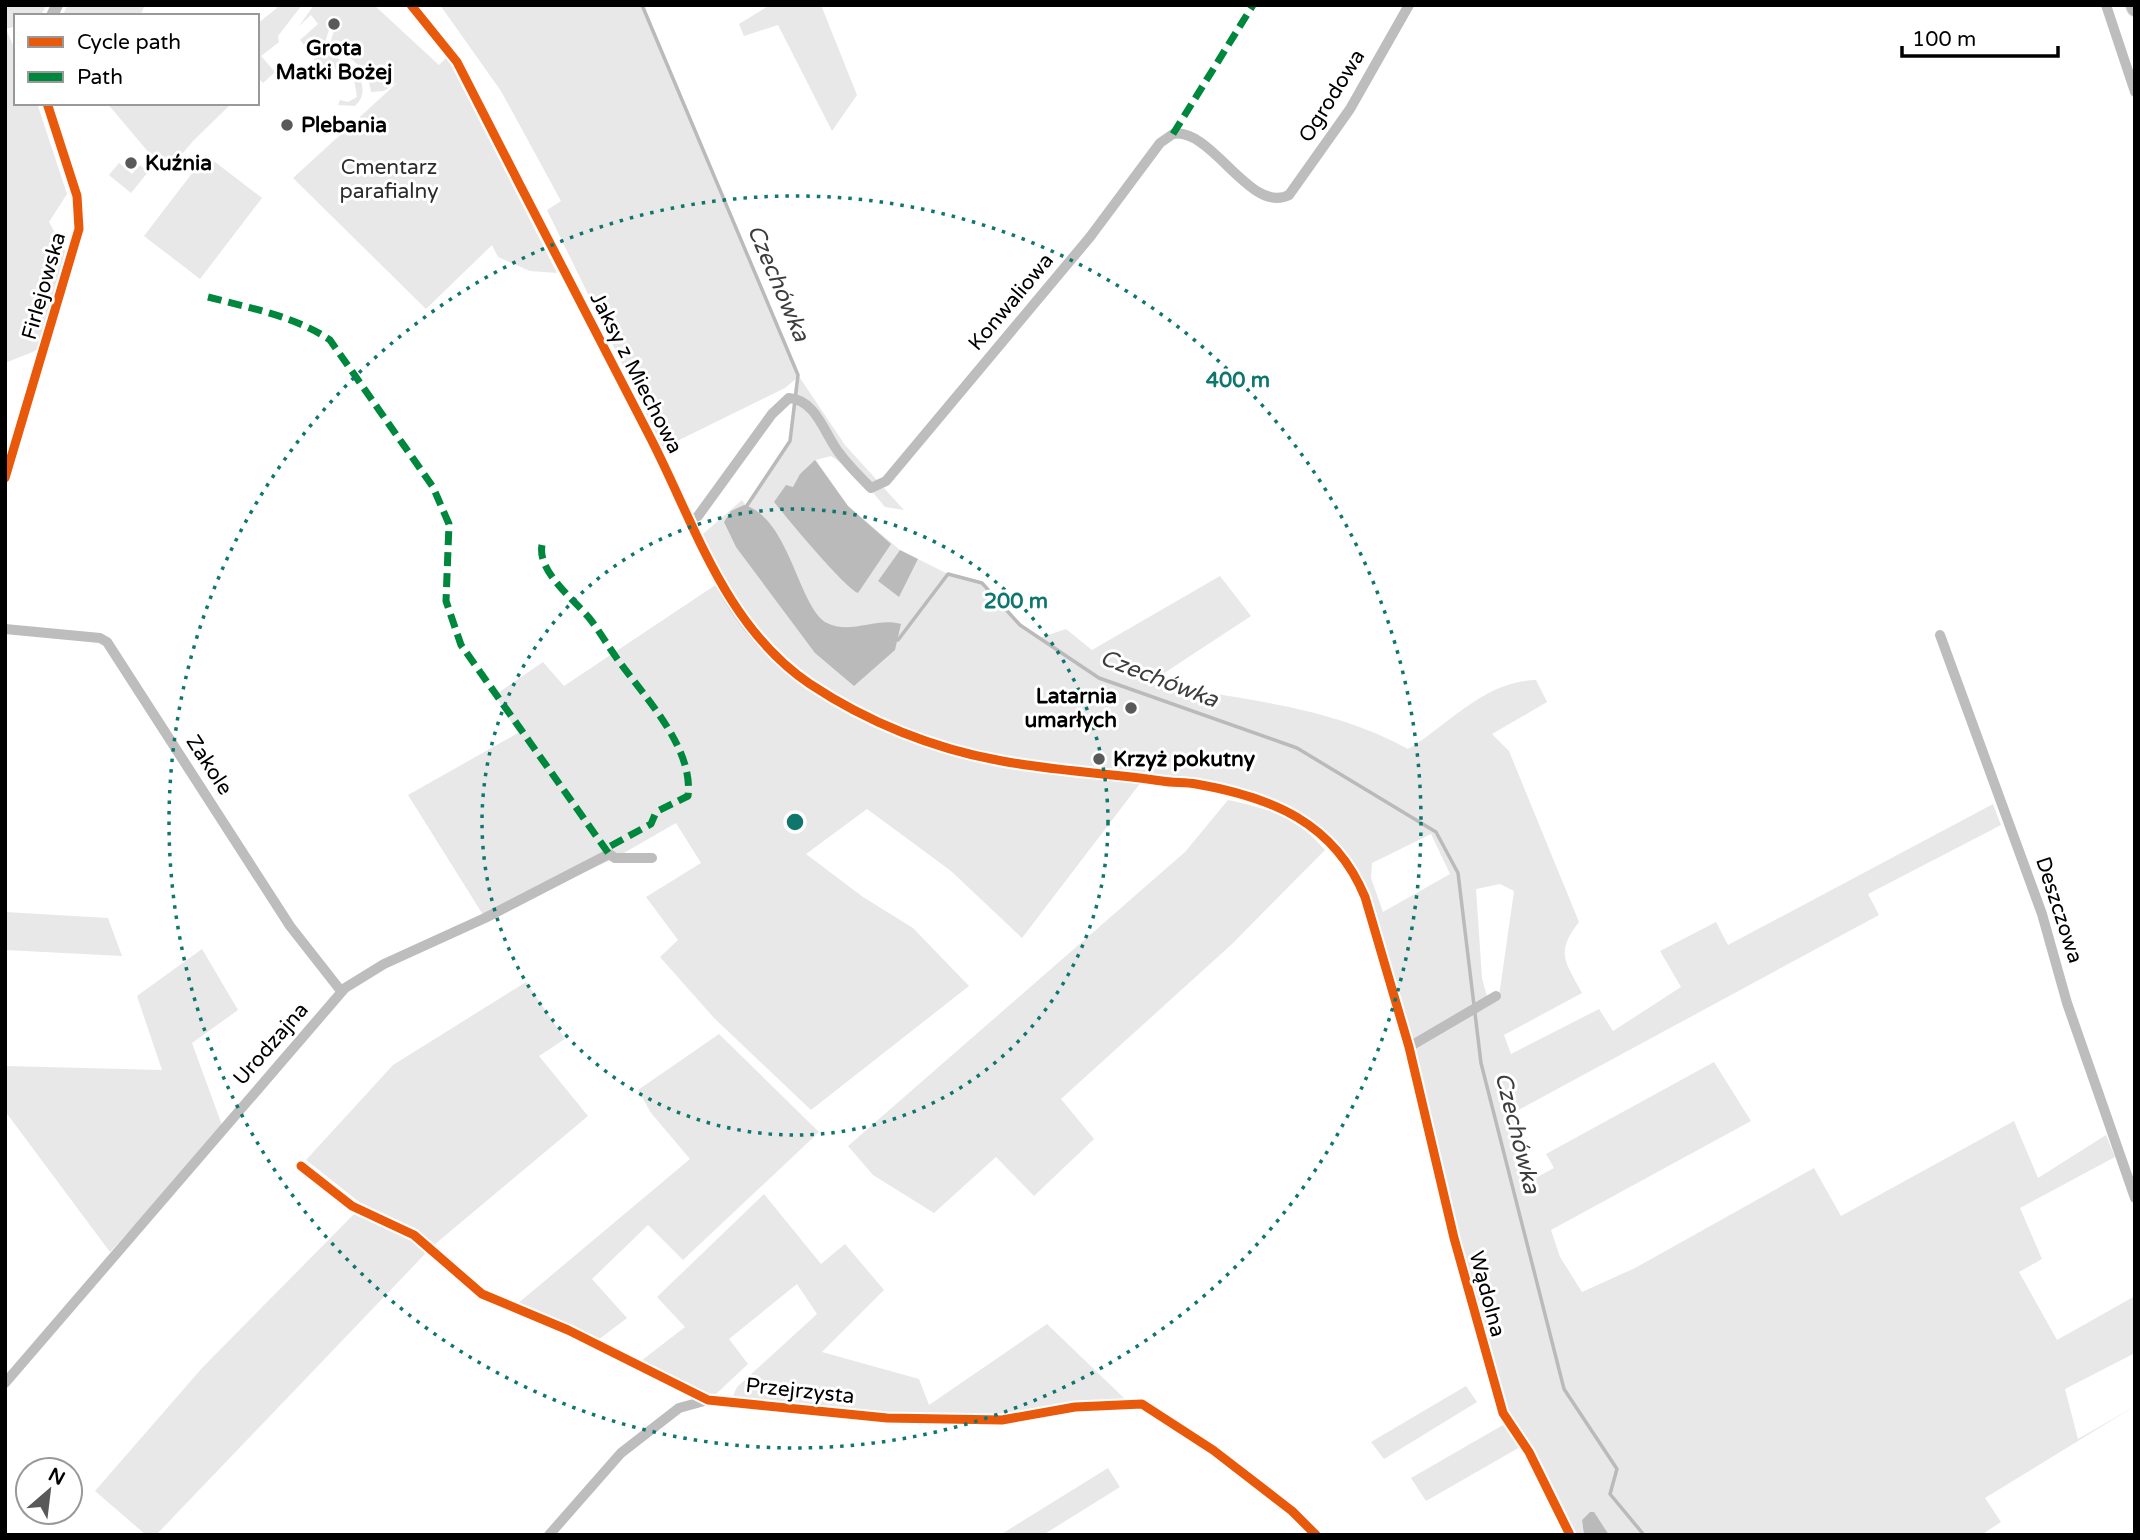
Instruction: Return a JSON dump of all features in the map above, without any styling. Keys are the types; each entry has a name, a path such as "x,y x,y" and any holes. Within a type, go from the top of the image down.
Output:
{"street":[{"name":"Jaksy z Miechowa","path":"411,5 457,62 661,457 689,520 724,587 758,638 806,681 871,720"},
{"name":"Ogrodowa","path":"1173,134 1190,135 1264,196 1280,199 1295,190 1350,109 1409,5"},
{"path":"2106,5 2135,92"},
{"name":"Firlejowska","path":"5,478 79,229 77,196 48,105"},
{"name":"Konwaliowa","path":"689,520 698,516 783,401 789,398 804,401 839,453 871,488 886,481 1090,237 1160,143 1173,134"},
{"name":"Zakole","path":"5,629 100,638 107,642 290,926 341,991"},
{"name":"Deszczowa","path":"1940,635 2044,920 2067,1003 2135,1198"},
{"name":"Urodzajna","path":"5,1383 341,991 384,964 485,918 609,854 615,858 652,858"},
{"name":"Wądolna","path":"1496,996 1409,1047 1454,1238 1503,1413 1529,1452 1570,1535"},
{"name":"Przejrzysta","path":"301,1166 352,1206 414,1235 482,1294 568,1331 708,1401 887,1418 1002,1420 1075,1407 1142,1404 1213,1450 1292,1511 1316,1535"},
{"path":"549,1535 621,1452 679,1408 708,1401"}],"green space":[{"path":"5,5 47,5 41,14 14,14 14,27 6,29 14,47 14,105 38,105 67,194 49,222 65,251 40,349 5,363"},
{"path":"68,5 145,5 141,14 63,14"},
{"path":"275,5 302,5 278,36 279,42 261,56 275,72 263,83 259,79 259,22 277,8"},
{"name":"Cmentarz parafialny","path":"314,5 374,5 439,65 447,57 557,273 530,271 498,257 492,245 426,309 293,178 398,82 384,91 371,92 366,77 356,63 329,46 335,28 339,25 335,20 331,23 324,46 309,51 300,40 318,24 311,15 299,26"},
{"path":"440,5 642,5 798,375 845,445 904,510 885,507 860,477 831,456 816,460 848,506 900,550 878,581 898,596 918,559 948,574 982,583 1019,625 1039,638 1066,629 1092,650 1220,576 1251,616 1149,683 1315,713 1378,734 1408,749 1484,696 1517,682 1536,680 1547,702 1492,734 1509,751 1579,922 1567,942 1565,957 1582,993 1504,1035 1511,1054 1599,1009 1613,1031 1681,987 1660,951 1716,922 1728,945 1993,804 2001,825 1868,894 1879,915 1511,1114 1532,1180 1554,1168 1546,1154 1714,1062 1751,1121 1551,1230 1560,1257 1582,1292 1635,1268 1814,1168 1841,1216 2014,1121 2038,1178 2106,1135 2115,1157 2020,1208 2042,1259 2019,1272 2057,1340 2135,1296 2135,1353 2065,1389 2078,1439 2135,1406 1985,1498 2001,1522 1981,1535 1609,1535 1590,1512 1582,1520 1584,1535 1575,1535 1533,1449 1504,1407 1491,1366 1400,998 1366,886 1344,853 1328,838 1262,802 1145,777 1022,938 951,871 867,809 806,854 863,897 913,928 969,986 811,1110 714,1018 660,957 678,940 646,897 701,863 676,823 615,858 485,918 408,795 518,733 495,695 543,662 564,686 720,582 696,540 742,500 746,506 790,441 798,377 785,388 663,448 547,210 561,201 501,91","holes":["1431,834 1450,874 1383,912 1371,878 1372,863","1500,884 1514,891 1499,996 1489,1004 1482,978 1476,889"]},
{"path":"770,5 821,5 857,95 832,131 778,25 744,36 739,24"},
{"path":"328,54 351,68 361,82 361,98 355,106 338,105 340,100 348,102 357,97 354,79 347,70 343,75 335,69 334,64 327,69 313,59"},
{"path":"109,105 230,105 193,141 166,173"},
{"path":"206,155 262,198 200,279 144,236"},
{"path":"119,163 132,174 140,165 148,172 131,193 109,175"},
{"path":"1228,800 1281,816 1303,829 1325,850 1232,944 1061,1099 1094,1139 1034,1196 996,1157 934,1213 873,1175 848,1146 1185,852"},
{"path":"5,912 108,918 122,956 5,950"},
{"path":"202,949 238,1010 192,1043 223,1128 110,1252 5,1111 5,1066 162,1070 137,996"},
{"path":"526,982 565,1039 539,1056 588,1116 434,1245 417,1230 363,1205 306,1160 393,1065"},
{"path":"719,1034 819,1132 683,1260 648,1225 592,1279 627,1318 598,1340 516,1305 690,1159 651,1113 638,1090"},
{"path":"764,1194 821,1264 845,1244 884,1290 822,1352 919,1379 929,1405 1047,1324 1125,1399 1071,1403 999,1415 886,1414 754,1401 733,1396 737,1387 817,1314 797,1284 729,1339 748,1364 716,1394 706,1396 641,1361 685,1327 657,1297"},
{"path":"356,1212 414,1240 426,1253 156,1535 146,1535 95,1491 202,1368"},
{"path":"1466,1386 1477,1402 1384,1459 1371,1442"},
{"path":"1503,1425 1520,1447 1426,1501 1411,1478"},
{"path":"1108,1468 1120,1487 1043,1535 1000,1535"}],"shaded area":[{"path":"815,460 848,506 891,544 858,593 828,565 774,502 786,485 793,487 800,474"},
{"path":"744,505 760,513 772,527 783,544 808,600 827,623 845,627 892,622 901,624 895,650 854,686 815,653 736,547 724,522 731,511"},
{"path":"900,550 918,559 899,597 878,581"},
{"path":"1590,1512 1594,1512 1609,1535 1584,1535 1582,1520"}],"waterway":[{"name":"Czechówka","path":"642,5 798,375 790,441 746,507"},
{"name":"Czechówka","path":"893,640 898,640 948,574 982,583 1020,625 1099,678 1297,748 1436,832 1458,873 1481,1063 1564,1389 1617,1469 1610,1494 1644,1535"}],"marked path":[{"path":"1173,134 1253,5"},
{"path":"208,297 287,319 330,340 433,487 449,524 446,601 461,645 609,854"},
{"path":"542,545 542,555 551,575 590,619 665,723 683,760 688,778 688,796 656,812 651,824 605,849"}],"cycle path":[{"path":"411,5 457,62 648,433 714,569 754,632 780,660 810,684 854,710 902,732 951,749 1022,764 1192,783 1250,797 1297,817 1318,832 1352,871 1365,897 1409,1047 1454,1238 1503,1413 1529,1452 1570,1535"},
{"path":"5,478 79,229 77,196 48,105"},
{"path":"301,1166 352,1206 414,1235 482,1294 568,1330 708,1400 887,1418 1002,1420 1075,1407 1142,1404 1213,1450 1292,1511 1316,1535"}],"place":[{"name":"Grota Matki Bożej","path":"334,24"},
{"name":"Plebania","path":"287,125"},
{"name":"Kuźnia","path":"131,163"},
{"name":"Latarnia umarłych","path":"1131,708"},
{"name":"Krzyż pokutny","path":"1099,759"}]}
